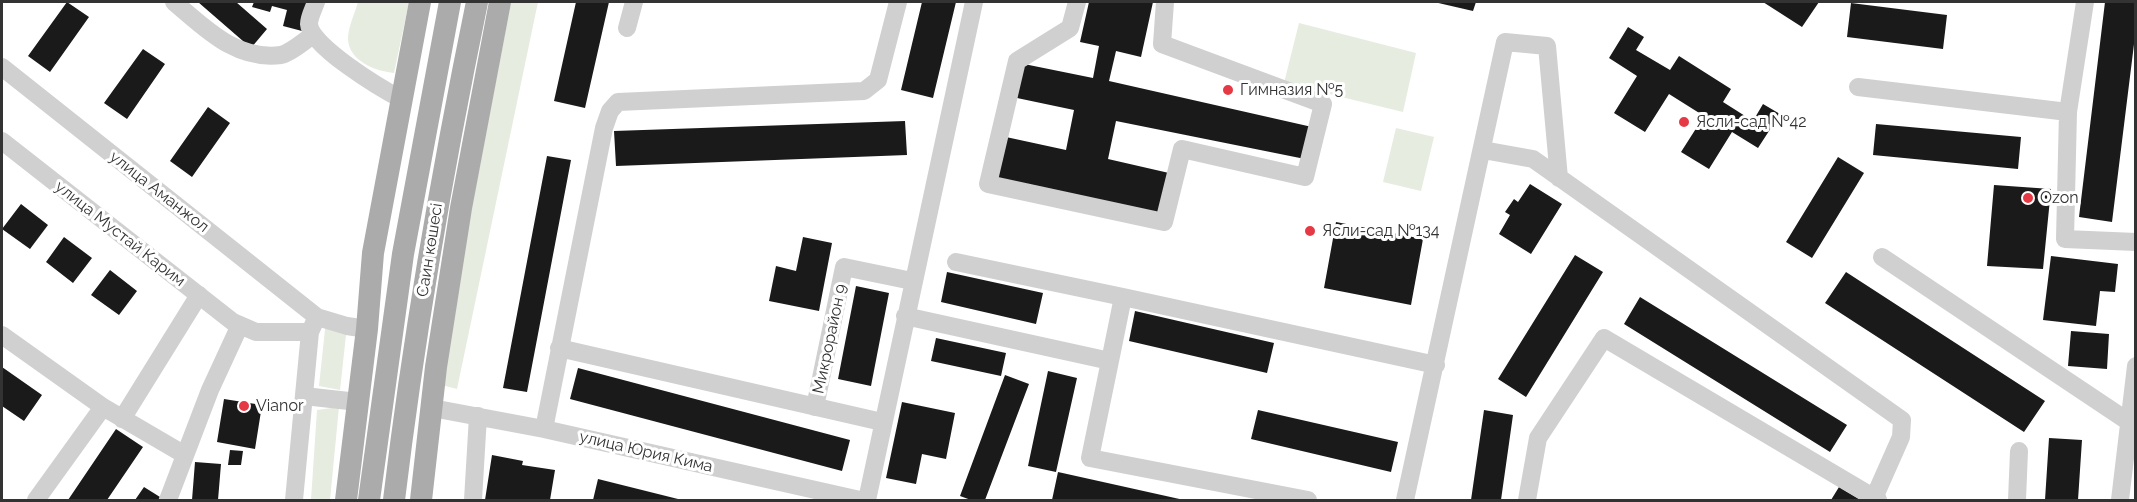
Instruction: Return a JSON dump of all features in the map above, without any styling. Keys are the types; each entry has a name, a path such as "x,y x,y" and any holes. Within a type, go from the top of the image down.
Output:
{"main road":[{"path":"346,501 367,329 373,253 420,2"},
{"name":"Саин көшесі","path":"369,501 403,254 450,2"},
{"name":"Саин көшесі","path":"394,501 411,359 433,239 445,154 477,2"},
{"name":"Саин көшесі","path":"421,501 436,367 461,208 500,2"},
{"path":"433,239 436,367"},
{"path":"359,394 403,254"}],"street":[{"path":"174,2 216,38 248,54 283,55 313,35"},
{"path":"316,2 309,24 313,35 365,80 402,99"},
{"path":"627,28 634,2"},
{"path":"544,429 604,128 610,111 618,102 864,91 878,80 898,2"},
{"path":"867,501 912,281 974,2"},
{"path":"1077,2 1070,28 1017,61 988,184 1164,222 1182,149 1305,177 1323,104 1162,44 1165,2"},
{"path":"2085,2 2068,112 2065,239 2136,242"},
{"path":"1405,501 1505,42 1547,46 1559,178"},
{"name":"улица Аманжол","path":"2,67 313,324"},
{"path":"1858,87 2068,112"},
{"name":"улица Мустай Карим","path":"2,141 240,325 256,332 313,324"},
{"path":"1483,150 1533,159 1902,420 1901,437 1876,499 1604,338 1538,438 1527,501"},
{"path":"1882,256 2129,422"},
{"path":"956,262 1436,365"},
{"name":"Микрорайон 9","path":"815,407 844,267 912,281"},
{"path":"122,419 199,295"},
{"path":"1123,297 1090,458 1226,493 1308,501"},
{"path":"905,316 1110,361"},
{"path":"294,501 313,324 367,329"},
{"path":"168,501 210,390 240,325"},
{"path":"2,335 103,407 186,454"},
{"path":"559,348 882,422"},
{"path":"2120,501 2130,464 2129,422 2136,366"},
{"path":"304,396 359,394"},
{"path":"36,501 103,407"},
{"name":"улица Юрия Кима","path":"432,408 544,429 860,501"},
{"path":"473,501 478,416"},
{"path":"2017,501 2019,451"}],"shaded area":[{"path":"358,2 409,2 394,73 379,70 364,63 349,47 349,30"},
{"path":"511,2 538,2 457,389 438,384"},
{"path":"1299,23 1416,53 1403,112 1284,83"},
{"path":"1396,128 1434,137 1421,191 1383,182"},
{"path":"326,320 347,326 340,390 319,386"},
{"path":"339,407 330,500 311,500 317,410"}],"building":[{"path":"67,2 89,17 50,72 28,56"},
{"path":"198,2 236,2 267,29 251,48"},
{"path":"254,2 310,2 302,31 283,26 287,10 272,6 270,12 252,7"},
{"path":"576,2 609,2 585,108 554,101"},
{"path":"922,2 956,2 933,98 901,90"},
{"path":"1089,2 1153,2 1141,57 1116,51 1109,81 1312,127 1305,159 1116,121 1108,159 1169,173 1159,216 997,179 1006,137 1066,150 1074,110 1017,98 1024,64 1093,78 1099,46 1080,42"},
{"path":"1434,2 1476,2 1473,11"},
{"path":"1763,2 1819,2 1802,27"},
{"path":"2105,2 2136,2 2136,28 2112,222 2079,217"},
{"path":"1851,3 1947,15 1943,49 1847,37"},
{"path":"1628,27 1644,37 1636,50 1670,70 1679,56 1731,89 1723,102 1753,121 1763,104 1780,114 1758,148 1732,132 1709,169 1681,152 1704,116 1669,94 1645,132 1614,113 1637,76 1609,58"},
{"path":"143,49 165,64 127,119 104,103"},
{"path":"208,107 230,123 192,177 170,161"},
{"path":"905,121 907,155 616,166 614,131"},
{"path":"1876,124 2021,137 2018,169 1873,155"},
{"path":"547,156 571,160 527,392 503,388"},
{"path":"1838,157 1864,173 1812,258 1786,242"},
{"path":"1530,184 1562,204 1531,254 1499,234 1510,215 1505,212 1514,199 1518,202"},
{"path":"1994,185 2051,189 2043,269 1987,266"},
{"path":"21,204 48,225 30,249 2,229"},
{"path":"1336,222 1423,239 1411,305 1324,288"},
{"path":"64,237 92,258 73,283 46,262"},
{"path":"803,237 832,243 819,311 769,301 776,266 796,271"},
{"path":"1575,255 1603,272 1526,397 1498,379"},
{"path":"2051,256 2118,264 2115,292 2100,291 2096,326 2043,320"},
{"path":"110,270 137,291 119,315 91,295"},
{"path":"947,272 1043,293 1036,324 941,302"},
{"path":"1846,272 2045,401 2024,432 1825,303"},
{"path":"856,286 889,293 871,386 838,379"},
{"path":"1640,297 1847,425 1830,452 1624,324"},
{"path":"1135,311 1274,343 1267,373 1129,341"},
{"path":"2071,331 2109,334 2107,369 2068,366"},
{"path":"936,338 1006,353 1001,376 931,361"},
{"path":"2,367 42,395 24,421 2,406"},
{"path":"578,368 850,440 842,471 570,399"},
{"path":"1048,371 1077,378 1056,472 1028,466"},
{"path":"1005,375 1029,384 985,500 971,500 960,496"},
{"path":"224,399 262,405 255,449 217,442"},
{"path":"902,402 955,413 946,459 922,454 916,484 886,478"},
{"path":"1258,410 1398,442 1391,472 1251,439"},
{"path":"1484,410 1513,415 1501,500 1471,500"},
{"path":"116,429 143,447 107,500 68,500"},
{"path":"2049,438 2082,440 2078,500 2045,500"},
{"path":"230,450 243,451 241,465 228,465"},
{"path":"492,455 523,461 522,465 555,470 550,500 485,500"},
{"path":"195,462 221,464 218,500 192,500"},
{"path":"1058,472 1184,500 1052,500"},
{"path":"598,479 682,500 593,500"},
{"path":"144,487 160,497 158,500 135,500"},
{"path":"1839,487 1861,500 1831,500"}],"place":[{"name":"Гимназия №5","path":"1228,90"},
{"name":"Ясли-сад №42","path":"1684,122"},
{"name":"Ozon","path":"2028,198"},
{"name":"Ясли-сад №134","path":"1310,231"},
{"name":"Vianor","path":"244,406"}]}
